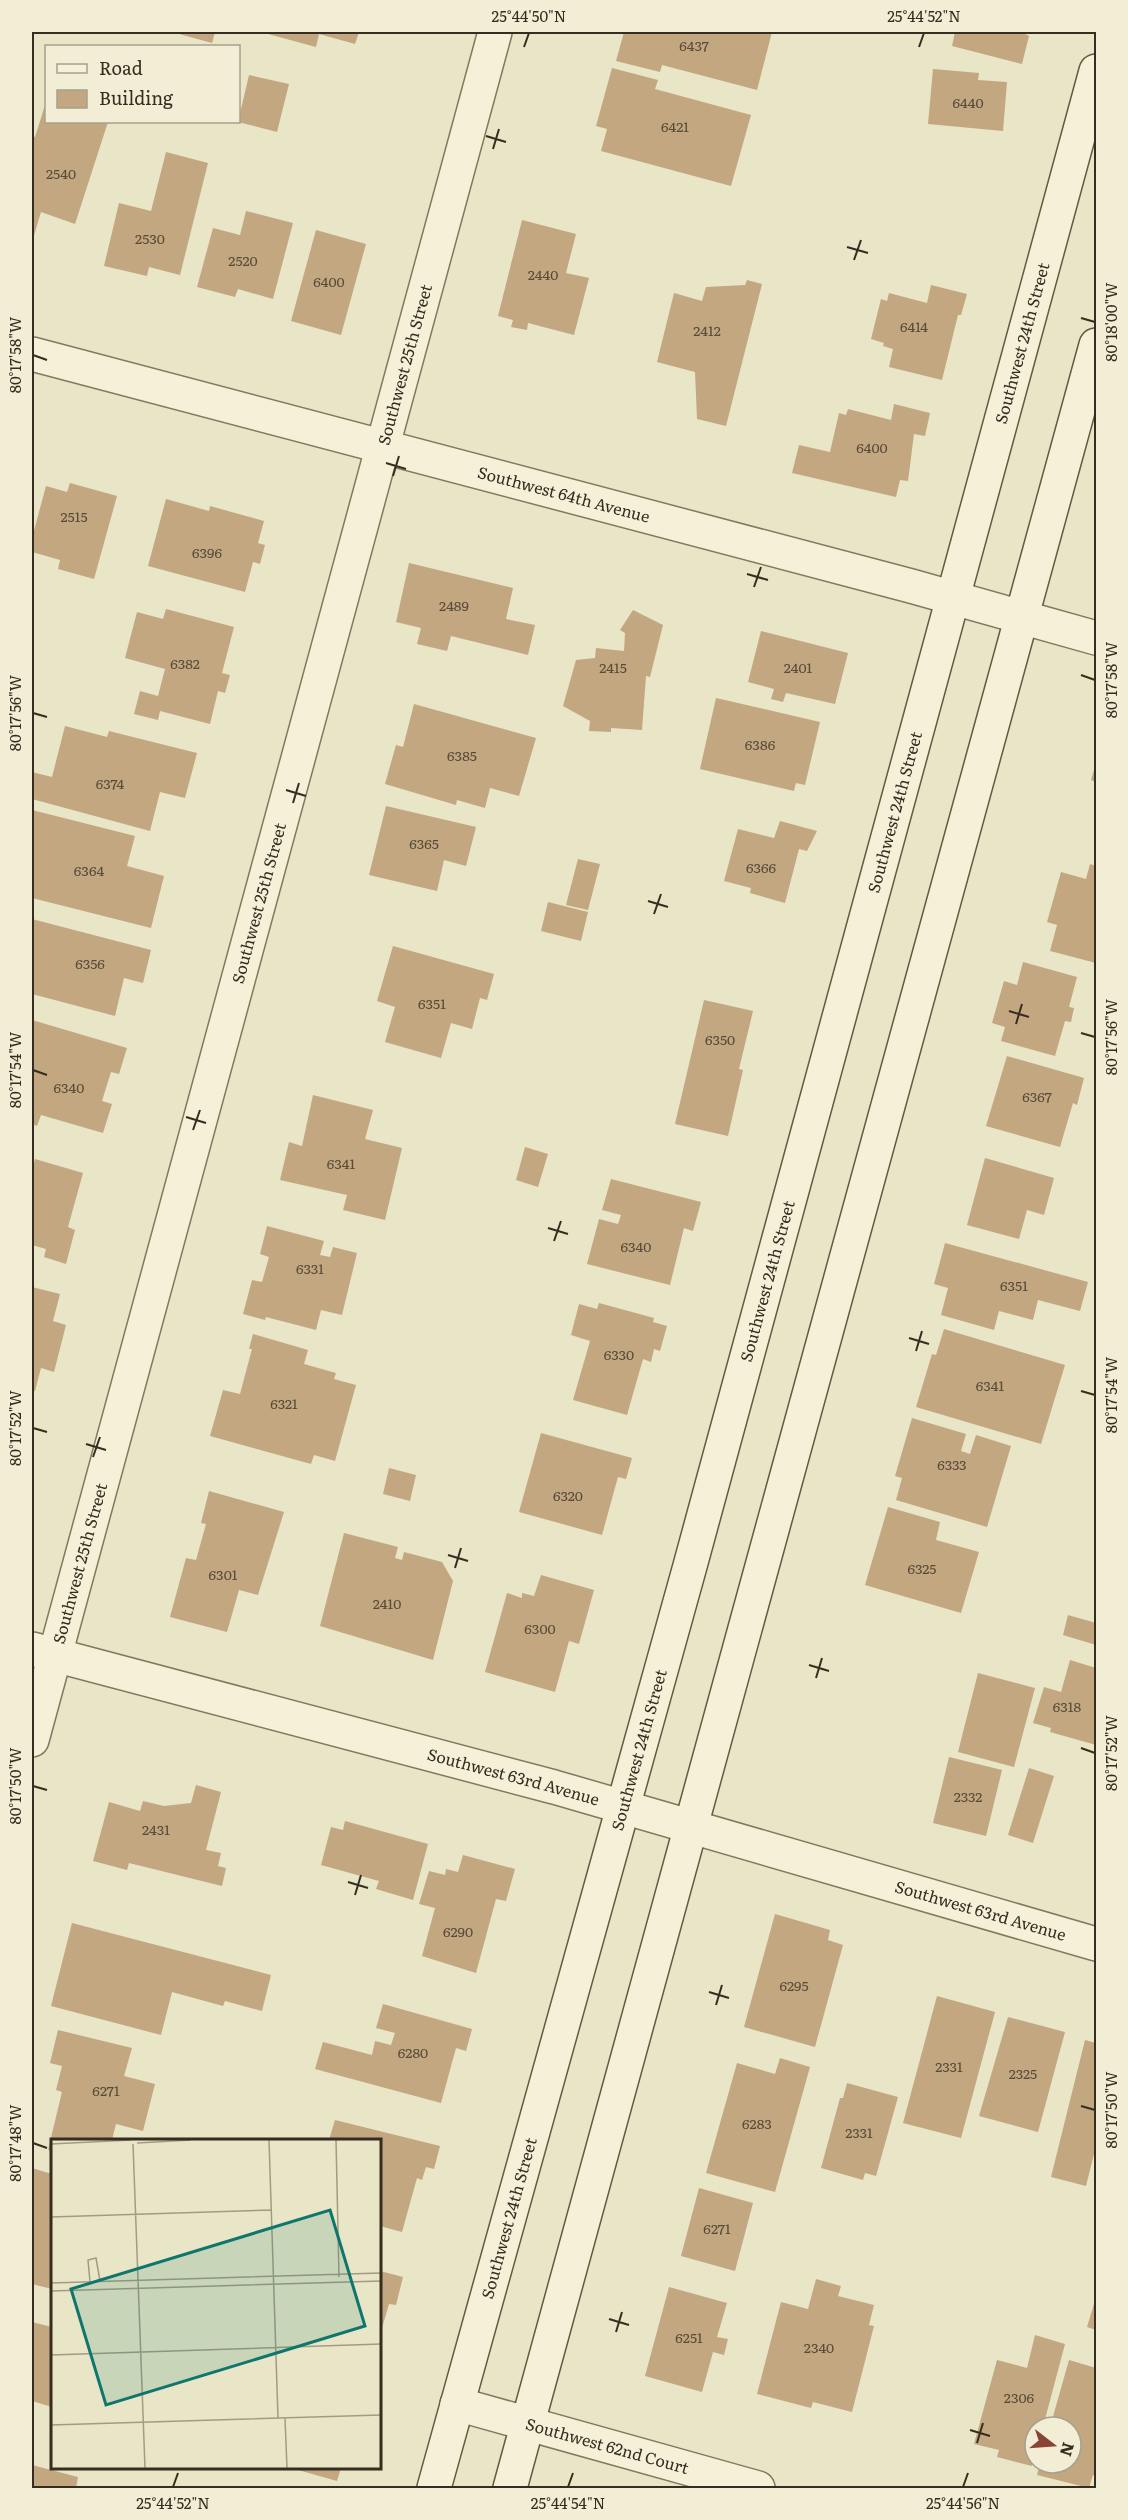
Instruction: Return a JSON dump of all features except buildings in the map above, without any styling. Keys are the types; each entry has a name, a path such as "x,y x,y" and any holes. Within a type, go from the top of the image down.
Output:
{"main road":[{"name":"Southwest 25th Street","path":"32,1740 43,1652 382,446 495,32"},
{"name":"Southwest 24th Street","path":"434,2488 522,2179 1096,71"},
{"path":"510,2488 1096,345"},
{"name":"Southwest 64th Avenue","path":"32,354 952,597 1096,638"},
{"name":"Southwest 63rd Avenue","path":"43,1652 622,1807 1096,1944"},
{"name":"Southwest 62nd Court","path":"457,2404 758,2488"}]}
